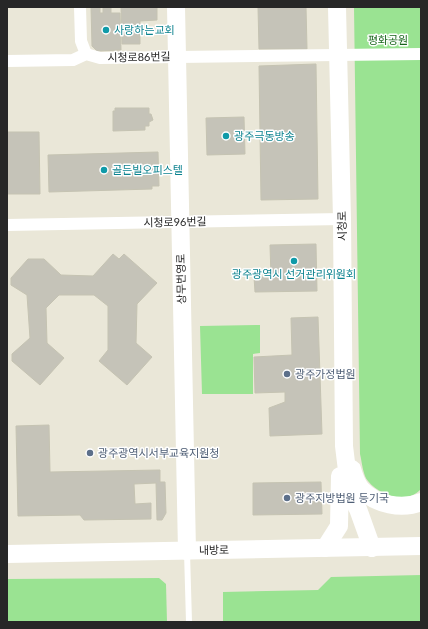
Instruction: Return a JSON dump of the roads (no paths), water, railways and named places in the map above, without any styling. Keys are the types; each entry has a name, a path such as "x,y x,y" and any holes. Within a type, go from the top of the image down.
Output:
{"street":[{"path":"80,7 81,41 86,54"},
{"name":"상무번영로","path":"176,7 187,551"},
{"name":"시청로","path":"337,7 342,219 344,446 350,494 358,509 372,548"},
{"name":"시청로86번길","path":"7,61 73,60 86,54 100,58 421,54"},
{"name":"시청로96번길","path":"7,225 342,219"},
{"name":"시청로","path":"344,446 360,488 370,497 398,506 411,506 421,502"},
{"name":"시청로","path":"325,548 339,526 340,471 344,446"},
{"name":"내방로","path":"7,554 372,548 420,545"}],"lane":[{"path":"187,551 189,622"}],"place":[{"name":"사랑하는교회","path":"106,30"},
{"name":"광주극동방송","path":"226,136"},
{"name":"골든빌오피스텔","path":"104,170"},
{"name":"광주광역시 선거관리위원회","path":"294,261"},
{"name":"광주가정법원","path":"287,374"},
{"name":"광주광역시서부교육지원청","path":"90,453"},
{"name":"광주지방법원 등기국","path":"287,498"}],"park label":[{"name":"평화공원","path":"388,40"}]}
